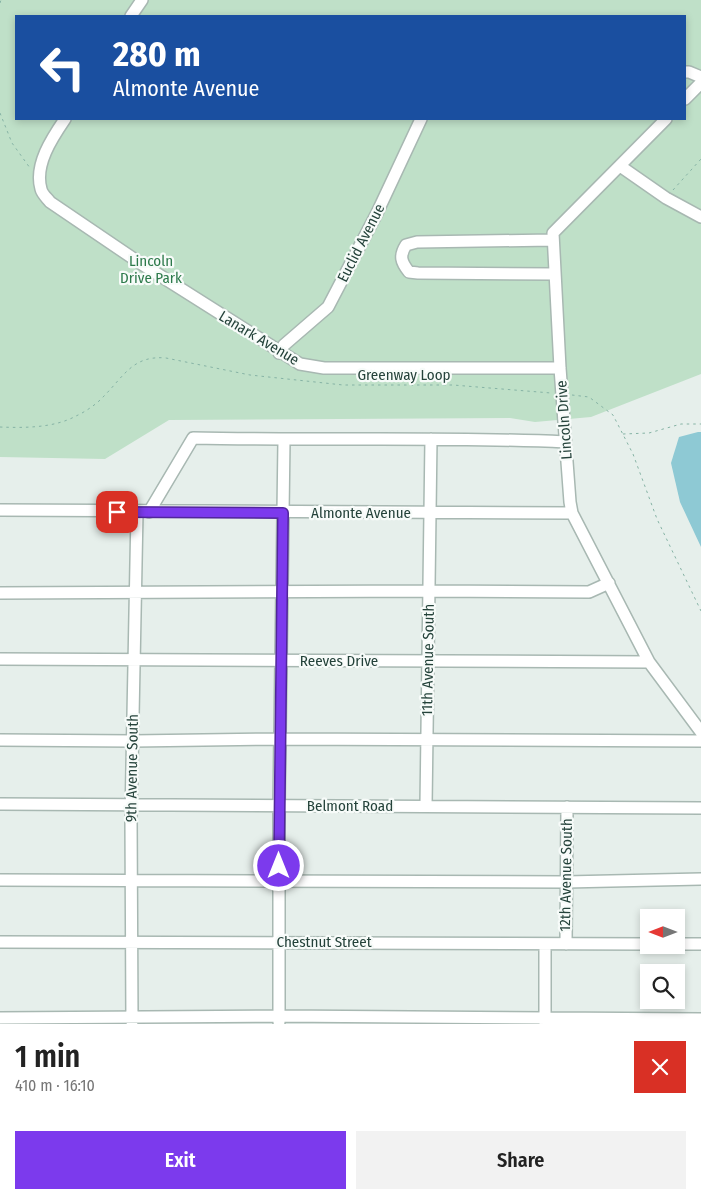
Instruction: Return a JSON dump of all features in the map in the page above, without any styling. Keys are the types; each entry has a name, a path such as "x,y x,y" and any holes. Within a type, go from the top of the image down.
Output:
{"street":[{"path":"132,15 142,0"},
{"path":"686,72 701,77"},
{"path":"686,98 701,83"},
{"path":"39,177 44,155 64,120"},
{"name":"Euclid Avenue","path":"279,353 284,345 328,307 377,213 421,120"},
{"path":"554,274 409,272 403,264 402,252 406,245 417,242 552,240 553,233 665,120"},
{"path":"620,166 666,198 701,217"},
{"name":"Lanark Avenue","path":"39,177 41,191 50,202 137,261 279,353 300,364 324,368 560,368"},
{"name":"Lincoln Drive","path":"552,240 572,513 649,662 701,732"},
{"path":"149,512 193,438 284,440 431,439 566,442"},
{"name":"11th Avenue South","path":"426,806 431,439"},
{"path":"280,1020 279,806 284,440"},
{"name":"Almonte Avenue","path":"0,510 283,513 572,513"},
{"name":"9th Avenue South","path":"132,1020 131,880 137,512"},
{"path":"0,593 589,592 609,583"},
{"name":"Reeves Drive","path":"0,659 649,662"},
{"path":"0,740 133,741 280,738 701,741"},
{"name":"Belmont Road","path":"0,804 701,808"},
{"name":"12th Avenue South","path":"566,944 567,807"},
{"path":"0,880 566,882 701,879"},
{"name":"Chestnut Street","path":"0,942 640,944"},
{"name":"12th Avenue South","path":"545,944 545,1021"},
{"path":"685,944 701,944"},
{"path":"0,1018 545,1021 701,1019"}],"path":[{"path":"0,113 12,143 24,162 39,177"},
{"path":"666,198 701,159"},
{"name":"Greenway Loop","path":"0,427 22,428 38,426 75,417 102,398 129,367 154,357 250,375 344,385 453,385 589,398 614,415 633,454 656,519 701,611"},
{"path":"622,434 649,433 681,424 701,424"}],"green space":[{"name":"Lincoln Drive Park","path":"0,0 701,0 701,374 591,417 535,422 510,418 169,420 105,459 0,457"}],"water":[{"path":"701,432 701,547 680,502 671,463 679,437"}],"route":[{"path":"117,512 283,513 279,866"}]}
